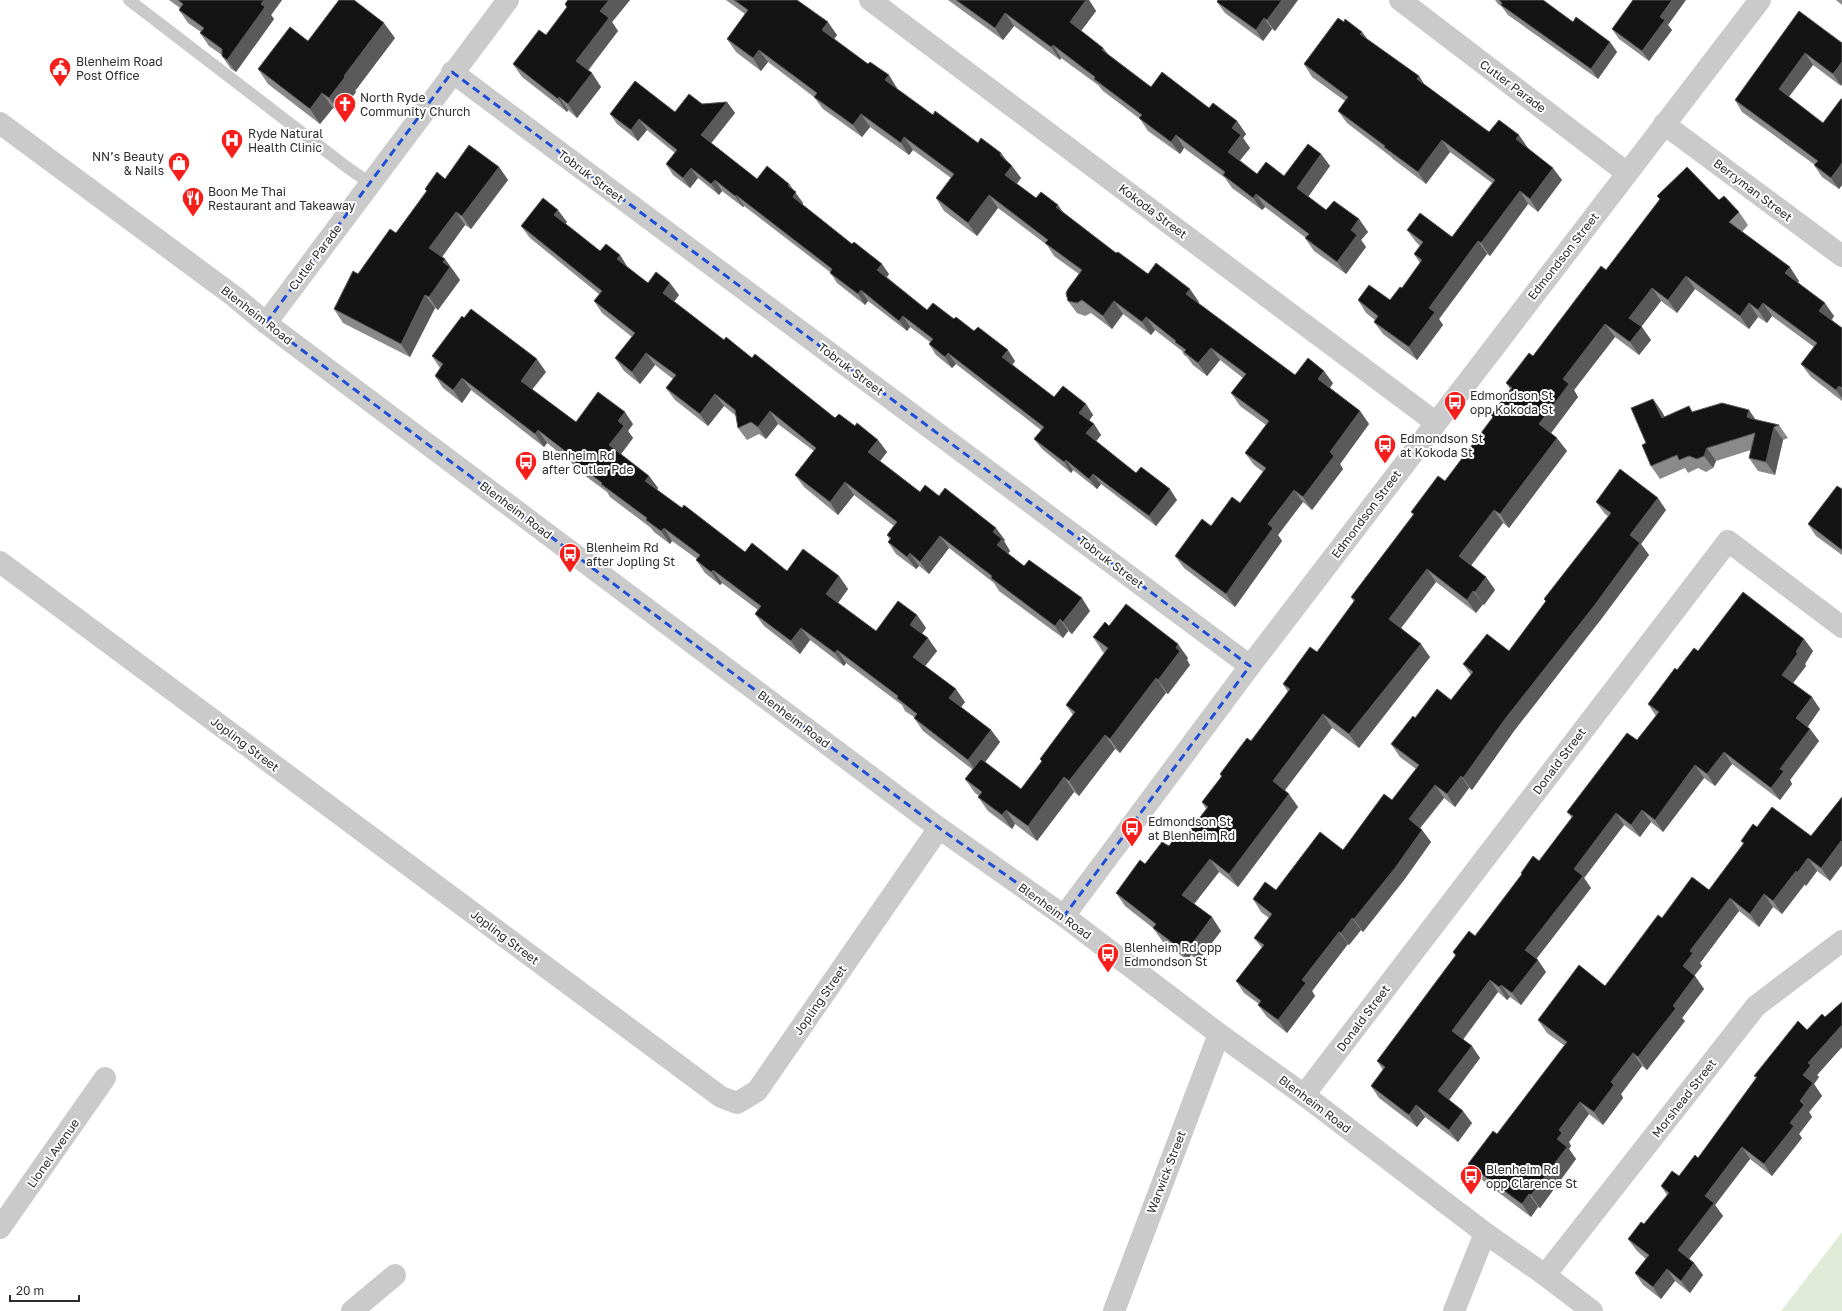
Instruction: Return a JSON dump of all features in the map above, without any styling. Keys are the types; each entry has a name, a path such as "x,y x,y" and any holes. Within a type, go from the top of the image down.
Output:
{"street":[{"name":"Cutler Parade","path":"266,323 452,72 508,0"},
{"name":"Kokoda Street","path":"870,0 1435,422"},
{"name":"Edmondson Street","path":"1064,916 1250,666 1435,422 1760,0"},
{"name":"Cutler Parade","path":"1410,3 1627,173"},
{"name":"Tobruk Street","path":"452,72 1250,666"},
{"name":"Blenheim Road","path":"0,123 235,297 266,323 939,828 1064,916 1219,1034 1304,1095 1485,1233 1545,1275 1592,1311"},
{"name":"Berryman Street","path":"1664,124 1842,256"},
{"name":"Donald Street","path":"1304,1095 1728,541 1842,628"},
{"name":"Jopling Street","path":"0,562 720,1097 737,1103 758,1091 939,828"},
{"name":"Morshead Street","path":"1545,1275 1756,1006 1842,941"},
{"name":"Warwick Street","path":"1114,1311 1219,1034"},
{"name":"Lionel Avenue","path":"0,1228 105,1078"},
{"path":"1454,1311 1485,1233"},
{"path":"352,1311 395,1275"}],"lane":[{"path":"129,0 348,168 370,183"}],"highlighted area":[{"path":"452,72 1250,666 1064,916 939,828 266,323"}],"green space":[{"path":"1842,1232 1842,1311 1781,1311"}],"building":[{"path":"178,0 264,0 261,4 265,7 227,60 222,56 222,49 200,33 204,28 179,10 183,4"},
{"path":"339,0 354,0 384,23 329,98 322,93 310,109 258,69 290,27 308,41"},
{"path":"568,0 609,0 600,11 609,18 576,61 592,73 568,104 559,97 558,99 513,64 539,30 546,35 567,7 565,4"},
{"path":"734,0 797,0 828,22 822,30 868,64 870,62 889,75 885,80 933,115 935,111 978,143 981,138 1001,153 1000,155 1012,166 1005,175 1036,198 1041,192 1058,205 1056,207 1116,253 1118,252 1148,274 1156,263 1190,289 1186,294 1295,375 1308,358 1324,371 1318,379 1360,411 1330,452 1334,456 1303,497 1294,490 1268,524 1273,528 1226,594 1175,556 1202,519 1211,526 1232,497 1240,503 1266,468 1245,453 1269,421 1231,393 1246,374 1211,348 1198,363 1184,352 1186,350 1175,342 1176,341 1146,317 1142,322 1114,301 1103,316 1082,300 1077,303 1068,301 1066,293 1082,270 1045,243 1048,240 989,195 968,223 936,198 954,174 904,137 901,143 861,114 853,125 814,97 817,93 759,50 753,58 727,39 748,10"},
{"path":"956,0 1086,0 1070,22 1103,48 1102,50 1151,87 1162,72 1209,108 1213,103 1237,121 1232,128 1241,135 1228,152 1257,174 1266,162 1284,176 1308,144 1321,154 1297,188 1326,210 1334,201 1359,219 1351,230 1357,235 1337,262 1305,238 1309,234 1256,194 1253,198 1223,175 1225,172 1176,135 1171,142 1139,118 1142,115 1094,79 1095,77 1053,45 1051,47 1005,13 995,28"},
{"path":"1218,0 1282,0 1267,20 1264,18 1256,30 1217,2"},
{"path":"1499,0 1543,0 1573,22 1576,17 1610,42 1591,69 1501,5 1502,3"},
{"path":"1633,0 1672,0 1660,17 1665,20 1642,51 1612,29"},
{"path":"1799,11 1842,43 1842,62 1833,74 1805,53 1779,89 1823,123 1842,99 1842,163 1831,178 1814,165 1818,161 1735,100"},
{"path":"1338,18 1344,22 1345,19 1362,32 1360,34 1419,76 1417,79 1489,132 1499,120 1519,135 1516,139 1553,168 1530,199 1520,191 1481,243 1478,241 1429,308 1435,312 1409,347 1374,322 1378,316 1358,300 1369,285 1390,300 1400,287 1402,288 1422,260 1414,254 1423,242 1407,230 1420,213 1452,237 1495,180 1442,140 1418,172 1338,111 1348,97 1304,64"},
{"path":"635,81 675,112 689,94 702,104 727,102 701,135 757,179 767,166 789,184 788,186 796,192 793,197 852,244 854,242 882,264 877,270 927,310 933,303 954,319 956,317 974,331 978,327 1008,350 1002,357 1054,397 1063,386 1086,404 1079,413 1094,424 1086,433 1136,473 1141,467 1170,489 1149,516 1093,474 1089,479 1066,460 1064,462 1034,439 1044,427 948,353 945,357 929,344 933,339 903,316 899,321 861,290 858,294 830,273 832,269 715,180 711,184 691,168 683,178 666,164 677,150 639,119 631,130 610,114"},
{"path":"469,145 499,167 462,216 456,212 429,248 445,259 443,262 450,267 429,297 425,295 401,344 334,309 353,271 358,274 390,229 396,233 427,191 425,189 437,172 445,179"},
{"path":"1687,167 1719,200 1724,196 1739,212 1729,222 1790,267 1785,273 1825,303 1819,311 1842,328 1842,388 1839,386 1836,390 1801,364 1817,343 1763,303 1758,310 1749,303 1740,316 1686,276 1668,300 1652,288 1629,318 1642,327 1630,342 1605,324 1563,379 1569,384 1539,424 1557,438 1500,514 1494,510 1459,556 1486,577 1467,600 1427,569 1389,619 1421,644 1349,734 1323,714 1273,781 1289,794 1229,874 1210,859 1182,895 1212,917 1189,948 1182,942 1178,947 1153,928 1156,924 1116,893 1140,860 1145,864 1162,842 1169,846 1179,832 1185,837 1208,807 1202,802 1222,776 1220,774 1247,738 1251,741 1290,689 1283,684 1310,647 1317,652 1355,600 1351,597 1414,514 1411,512 1438,476 1445,481 1493,417 1491,415 1512,388 1506,383 1529,353 1533,356 1601,266 1606,270 1660,199 1657,196"},
{"path":"543,198 558,210 554,215 600,251 606,244 620,255 617,259 648,283 656,272 670,283 663,293 724,340 726,337 752,358 755,354 835,418 839,414 855,426 857,423 878,440 868,452 920,492 925,485 939,496 945,488 996,528 993,532 1002,539 997,545 1024,566 1029,560 1082,598 1063,622 1060,619 1055,626 991,578 992,576 940,536 920,562 910,553 907,557 888,542 891,538 887,535 897,522 845,482 830,502 795,475 816,448 770,411 758,427 751,422 738,428 735,410 715,394 700,414 666,388 676,375 646,353 632,372 615,358 635,333 594,301 602,291 521,226"},
{"path":"471,309 537,359 521,381 576,422 598,392 625,412 618,421 624,426 609,445 649,476 645,481 682,508 684,505 745,552 752,543 787,571 803,549 839,576 826,594 876,631 898,601 917,615 910,625 928,638 913,657 956,689 949,698 991,730 968,760 914,718 917,714 897,698 898,696 837,650 835,653 801,628 791,641 755,614 761,606 713,570 711,572 696,560 700,555 664,528 661,531 646,520 647,518 601,484 602,483 567,456 569,454 538,430 535,434 462,378 453,390 435,376 443,364 432,356 462,316 464,318"},
{"path":"1653,399 1662,418 1689,406 1692,412 1722,403 1749,410 1747,417 1779,425 1774,427 1766,462 1749,458 1755,433 1707,448 1704,456 1697,459 1689,456 1679,460 1677,455 1651,466 1642,445 1646,443 1631,408"},
{"path":"1620,469 1658,498 1630,535 1640,543 1594,606 1505,719 1463,778 1461,776 1447,794 1435,785 1409,819 1422,830 1395,868 1354,919 1352,918 1341,933 1339,932 1302,980 1306,983 1278,1020 1258,1005 1261,1001 1236,981 1264,945 1254,938 1272,914 1253,899 1265,882 1276,890 1320,832 1343,850 1384,794 1392,800 1419,765 1391,744 1413,716 1415,718 1437,689 1451,700 1473,672 1463,664 1487,634 1509,651 1546,601 1544,599 1611,513 1596,502"},
{"path":"1837,486 1842,489 1842,550 1808,524"},
{"path":"1743,592 1804,639 1796,652 1798,653 1782,675 1812,697 1796,718 1810,729 1780,769 1784,771 1771,788 1724,752 1707,774 1695,765 1655,820 1642,810 1631,825 1616,813 1574,869 1583,876 1525,950 1538,960 1512,993 1501,985 1499,987 1490,980 1452,1031 1472,1046 1438,1091 1463,1111 1449,1130 1416,1105 1409,1115 1371,1086 1385,1067 1377,1061 1456,955 1453,952 1469,931 1475,936 1522,874 1521,873 1533,856 1539,861 1573,816 1567,812 1627,733 1637,740 1659,712 1648,704 1675,668 1677,670 1694,648 1698,651"},
{"path":"1126,604 1178,644 1176,648 1180,651 1158,680 1156,678 1110,739 1105,735 1069,781 1064,777 1028,826 1006,810 1002,815 978,797 982,792 965,779 981,759 1021,789 1042,761 1040,759 1075,712 1066,705 1108,648 1093,637 1105,622 1109,626"},
{"path":"1842,797 1842,842 1841,841 1821,868 1808,858 1773,901 1764,894 1750,914 1730,898 1690,951 1693,953 1683,966 1695,976 1673,1006 1676,1008 1638,1057 1633,1053 1611,1082 1614,1085 1594,1112 1580,1102 1559,1130 1562,1133 1557,1139 1567,1147 1531,1195 1529,1194 1522,1204 1468,1164 1493,1131 1497,1134 1567,1042 1538,1020 1579,965 1605,986 1658,915 1662,918 1692,877 1709,890 1744,843 1741,841 1753,824 1757,827 1772,807 1811,836"},
{"path":"1842,1002 1842,1025 1808,1063 1811,1065 1803,1075 1813,1083 1800,1101 1804,1105 1790,1123 1794,1126 1764,1164 1742,1147 1705,1196 1714,1203 1678,1250 1694,1263 1681,1281 1667,1269 1653,1287 1635,1273 1649,1255 1628,1239 1641,1222 1644,1224 1669,1193 1661,1186 1672,1171 1679,1176 1695,1155 1698,1158 1757,1077 1754,1076 1798,1021 1807,1030 1822,1014 1825,1017"}],"place":[{"name":"Blenheim Road Post Office","path":"60,88"},
{"name":"North Ryde Community Church","path":"345,124"},
{"name":"Ryde Natural Health Clinic","path":"232,160"},
{"name":"NN’s Beauty & Nails","path":"179,182"},
{"name":"Boon Me Thai Restaurant and Takeaway","path":"193,218"},
{"name":"Edmondson St opp Kokoda St","path":"1455,422"},
{"name":"Edmondson St at Kokoda St","path":"1385,464"},
{"name":"Blenheim Rd after Cutler Pde","path":"526,482"},
{"name":"Blenheim Rd after Jopling St","path":"570,574"},
{"name":"Edmondson St at Blenheim Rd","path":"1132,848"},
{"name":"Blenheim Rd opp Edmondson St","path":"1108,974"},
{"name":"Blenheim Rd opp Clarence St","path":"1471,1196"}]}
